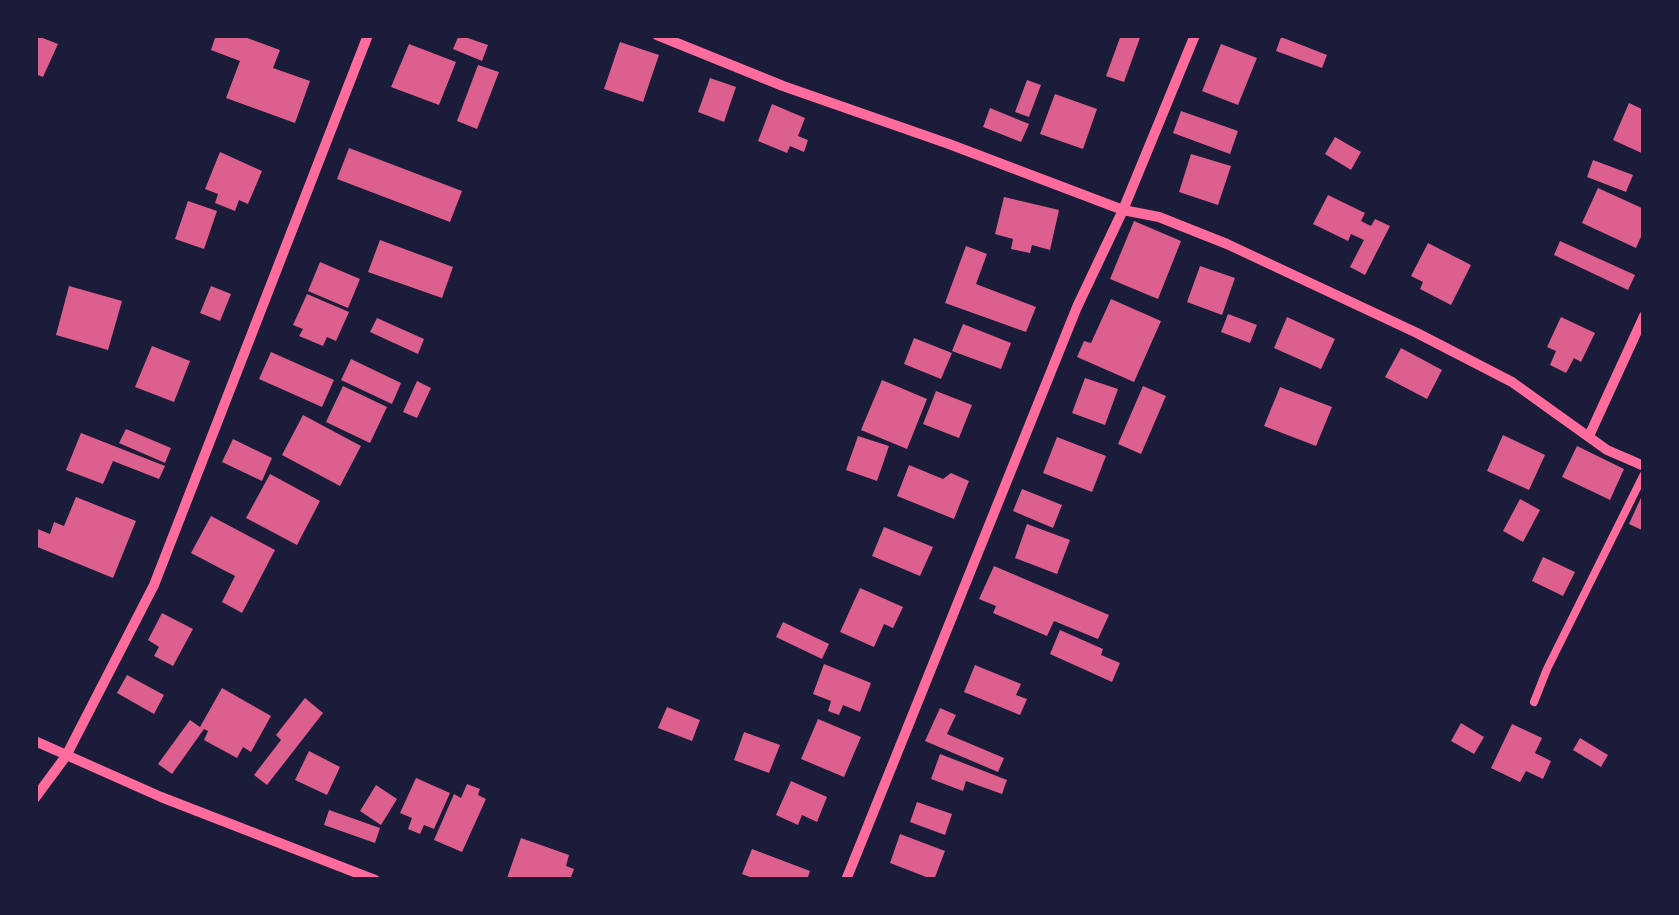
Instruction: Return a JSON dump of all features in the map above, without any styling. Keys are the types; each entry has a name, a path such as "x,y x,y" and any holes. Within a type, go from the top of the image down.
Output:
{"street":[{"path":"35,798 66,756 154,586 368,35"},
{"path":"658,35 782,86 1227,244 1512,382 1607,450 1644,466"},
{"path":"846,880 1076,307 1123,210 1195,35"},
{"path":"1589,436 1644,316"},
{"path":"35,741 239,828 376,880"}],"lane":[{"path":"1534,702 1644,474"}],"building":[{"path":"35,35 58,44 43,77 35,74"},
{"path":"216,35 239,35 280,50 273,68 310,81 295,123 226,98 240,61 211,50"},
{"path":"459,35 488,45 482,61 453,49"},
{"path":"1121,35 1141,35 1124,82 1106,76"},
{"path":"1281,37 1327,55 1322,68 1276,51"},
{"path":"620,42 659,55 643,102 604,89"},
{"path":"409,44 456,62 439,105 391,87"},
{"path":"1221,44 1257,58 1238,105 1202,91"},
{"path":"478,65 499,72 477,129 457,121"},
{"path":"710,78 736,87 724,122 698,112"},
{"path":"1027,80 1041,85 1029,117 1015,112"},
{"path":"1055,94 1097,109 1083,149 1040,134"},
{"path":"1629,103 1644,110 1644,154 1613,140"},
{"path":"772,104 805,118 798,136 808,140 804,152 790,146 787,153 758,141"},
{"path":"990,108 1029,124 1021,142 983,127"},
{"path":"1181,111 1238,131 1230,154 1173,133"},
{"path":"1335,137 1361,152 1351,170 1325,154"},
{"path":"349,148 462,191 450,222 337,179"},
{"path":"220,152 262,171 248,204 239,200 235,211 215,203 218,194 205,189"},
{"path":"1191,154 1231,166 1218,205 1179,192"},
{"path":"1593,160 1633,175 1626,192 1587,177"},
{"path":"1598,188 1644,209 1644,230 1636,248 1582,223"},
{"path":"1328,195 1365,213 1361,221 1371,226 1375,219 1390,226 1365,275 1350,267 1364,240 1351,234 1348,241 1313,224"},
{"path":"1004,197 1059,210 1050,250 1032,245 1030,253 1011,249 1013,239 995,234"},
{"path":"188,201 217,211 204,249 175,239"},
{"path":"1134,221 1181,241 1158,299 1110,279"},
{"path":"380,240 453,267 442,298 368,272"},
{"path":"1560,241 1635,275 1628,290 1554,255"},
{"path":"1428,243 1471,265 1451,305 1420,289 1423,282 1411,276"},
{"path":"966,246 987,254 976,284 1036,307 1026,332 945,303"},
{"path":"320,262 360,279 348,308 308,291"},
{"path":"1200,266 1235,278 1222,315 1187,302"},
{"path":"69,286 122,301 108,350 56,335"},
{"path":"211,286 231,294 220,321 200,313"},
{"path":"307,294 349,312 336,341 327,337 323,346 299,336 303,329 293,325"},
{"path":"1111,299 1161,321 1134,382 1077,357 1084,341 1091,343"},
{"path":"1228,314 1257,325 1250,343 1221,332"},
{"path":"1287,317 1335,339 1321,369 1274,348"},
{"path":"1561,317 1595,333 1581,362 1574,358 1566,373 1550,365 1556,351 1547,347"},
{"path":"377,318 424,339 418,354 370,332"},
{"path":"963,324 1011,343 1001,369 952,351"},
{"path":"914,338 952,353 941,379 904,364"},
{"path":"152,346 190,361 174,402 135,387"},
{"path":"1401,348 1442,370 1427,399 1385,377"},
{"path":"271,352 334,380 322,407 259,379"},
{"path":"351,359 401,383 392,404 341,380"},
{"path":"1085,378 1118,389 1105,425 1072,413"},
{"path":"882,380 927,399 907,449 861,430"},
{"path":"417,381 431,388 417,418 403,412"},
{"path":"343,386 387,407 370,443 326,422"},
{"path":"1143,386 1166,396 1141,454 1118,444"},
{"path":"1280,387 1332,407 1316,446 1264,426"},
{"path":"936,391 972,405 959,438 923,424"},
{"path":"303,415 361,446 340,486 282,455"},
{"path":"126,429 171,448 165,463 119,443"},
{"path":"81,433 165,466 159,479 113,461 103,484 66,470"},
{"path":"1503,435 1545,455 1529,490 1487,471"},
{"path":"858,436 889,446 877,481 846,470"},
{"path":"1057,437 1106,456 1092,492 1043,473"},
{"path":"233,439 272,458 262,481 222,462"},
{"path":"1577,446 1624,469 1610,500 1562,477"},
{"path":"909,465 943,479 951,473 969,481 954,519 897,496"},
{"path":"270,474 320,501 297,545 246,518"},
{"path":"1022,489 1062,505 1053,528 1013,511"},
{"path":"1644,491 1644,531 1629,524"},
{"path":"76,497 136,521 113,578 35,546 35,528 50,534 54,522 64,526"},
{"path":"1520,499 1540,510 1523,542 1503,531"},
{"path":"211,516 275,550 242,613 222,602 235,576 191,553"},
{"path":"1027,524 1070,540 1057,574 1015,558"},
{"path":"884,527 933,547 920,576 872,556"},
{"path":"1543,557 1575,572 1563,596 1532,581"},
{"path":"994,566 1109,615 1098,639 1054,621 1047,636 993,613 996,606 979,599"},
{"path":"860,588 903,607 893,628 884,624 874,647 840,632"},
{"path":"162,613 193,629 173,666 154,656 159,647 148,640"},
{"path":"783,622 829,644 822,659 776,637"},
{"path":"1060,630 1103,649 1101,655 1120,663 1112,682 1050,654"},
{"path":"824,664 871,683 860,712 843,705 839,715 828,711 831,701 813,694"},
{"path":"975,665 1021,684 1016,695 1027,699 1020,715 964,692"},
{"path":"127,675 164,695 154,714 117,693"},
{"path":"222,688 271,716 251,752 243,747 237,758 204,740 208,731 204,729 172,774 158,764 190,720 200,727"},
{"path":"305,698 323,713 267,785 254,775 281,740 276,735"},
{"path":"667,707 700,720 692,741 658,728"},
{"path":"940,708 956,715 947,734 1004,758 998,772 925,741"},
{"path":"818,719 861,737 844,777 801,759"},
{"path":"1461,723 1484,737 1474,754 1451,741"},
{"path":"1512,724 1542,738 1535,753 1551,761 1543,779 1526,771 1520,782 1491,768"},
{"path":"744,732 780,745 769,773 734,760"},
{"path":"1580,738 1608,755 1601,767 1573,750"},
{"path":"309,751 340,767 327,795 295,780"},
{"path":"940,754 1007,780 1002,794 966,781 963,791 931,779"},
{"path":"416,778 450,793 434,829 424,825 420,834 408,829 412,818 400,813"},
{"path":"791,781 827,797 817,822 802,815 798,825 776,815"},
{"path":"467,784 480,789 478,795 486,799 462,852 434,840 454,794 461,798"},
{"path":"376,785 397,799 381,825 360,811"},
{"path":"917,802 952,814 945,835 910,822"},
{"path":"329,810 380,828 375,843 324,825"},
{"path":"900,834 945,851 934,880 890,863"},
{"path":"521,838 569,855 566,866 574,869 570,880 507,878"},
{"path":"752,849 810,871 807,880 758,880 742,874"}]}
